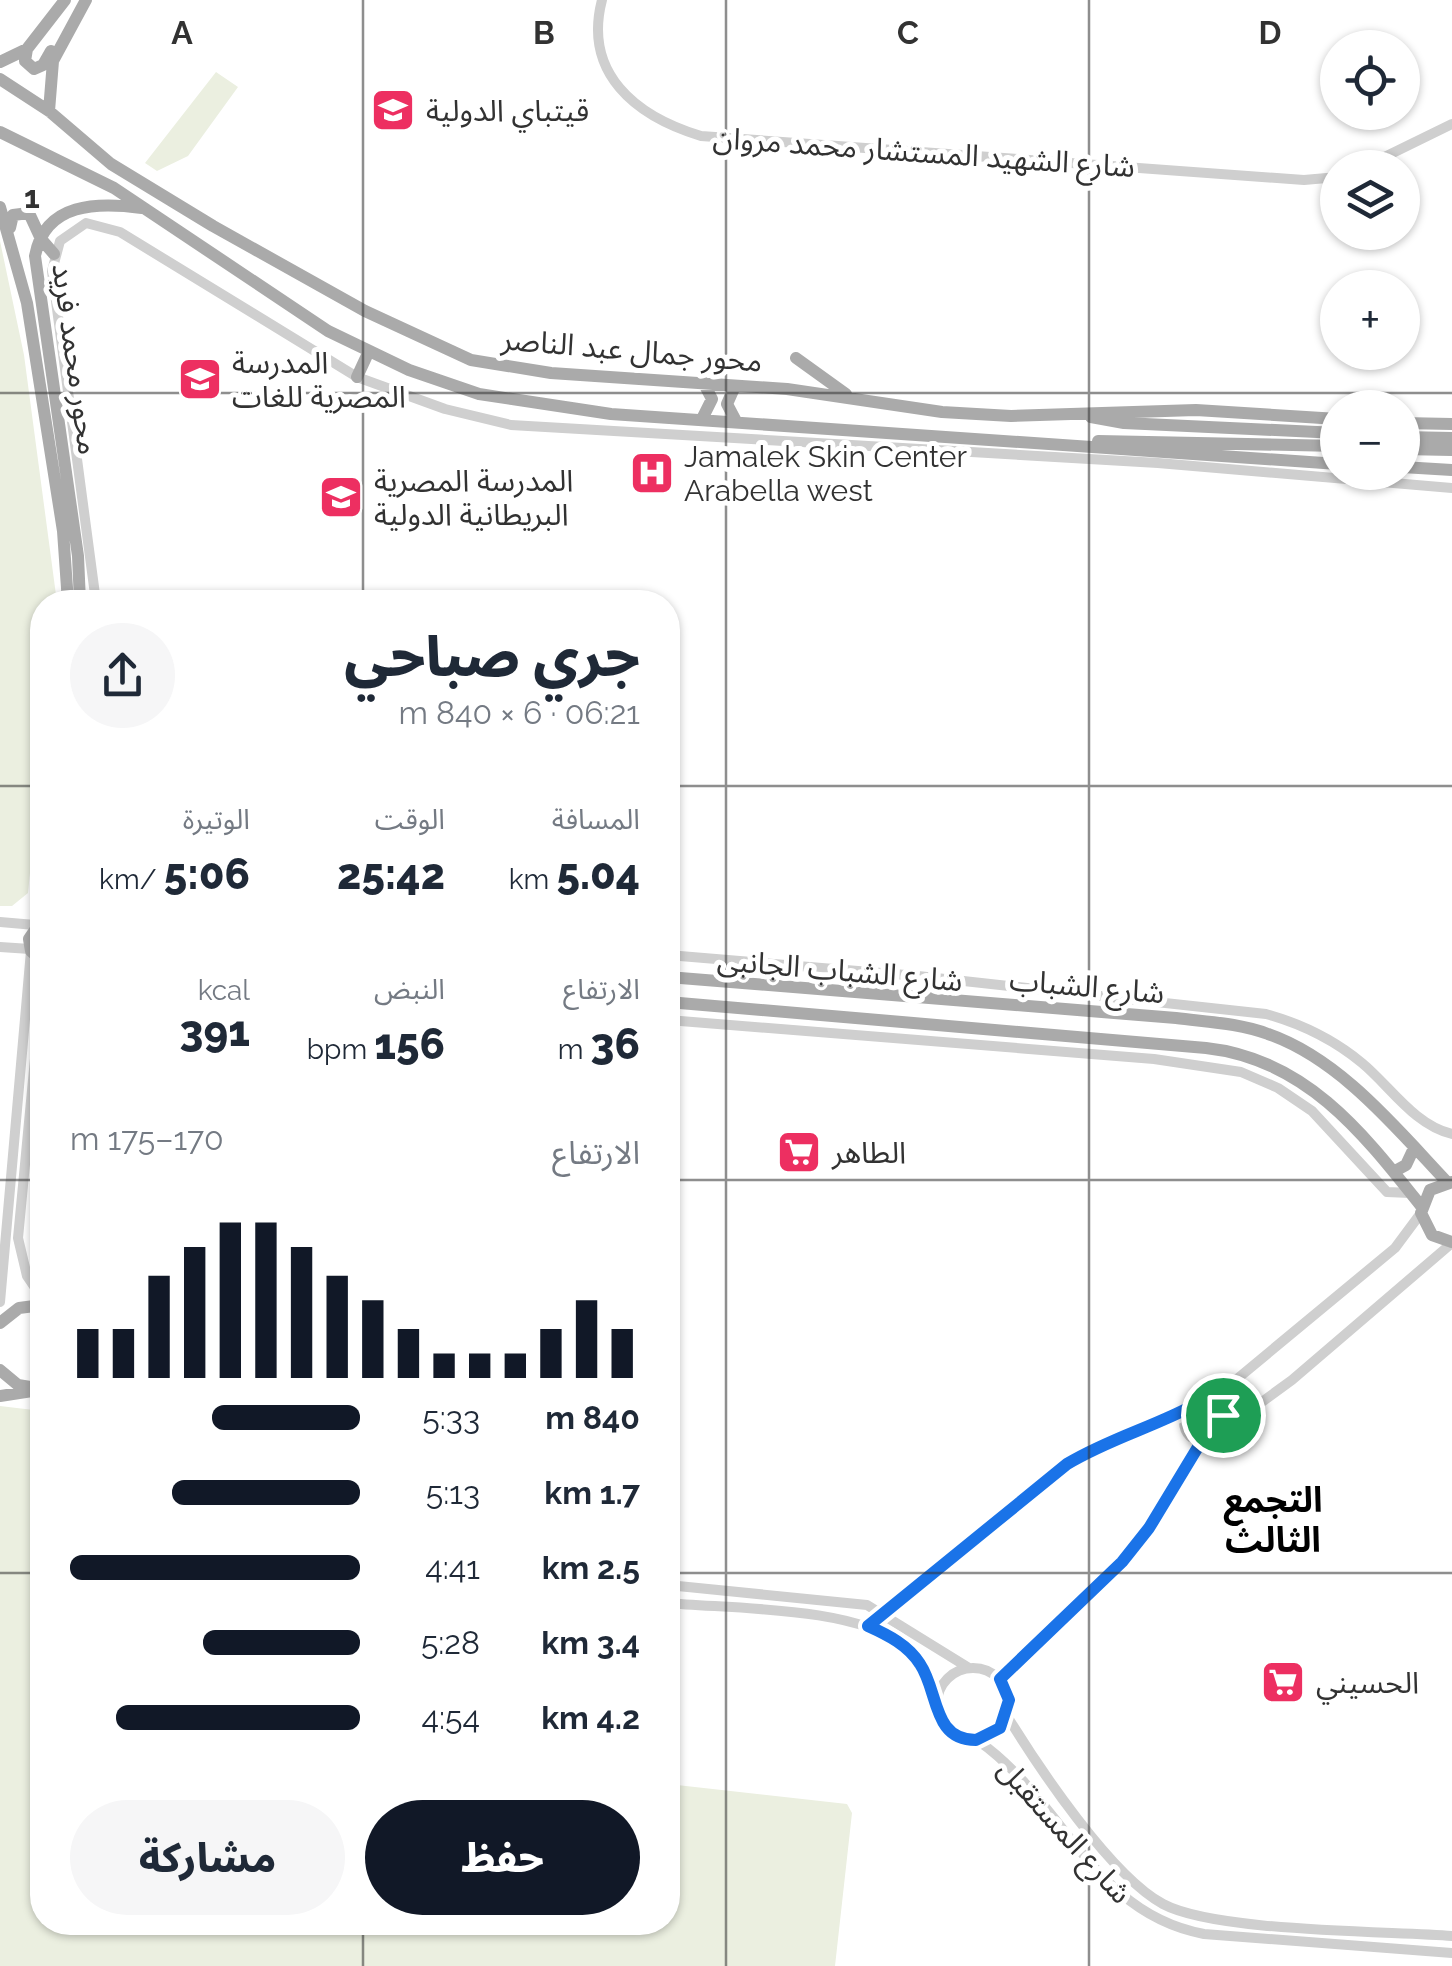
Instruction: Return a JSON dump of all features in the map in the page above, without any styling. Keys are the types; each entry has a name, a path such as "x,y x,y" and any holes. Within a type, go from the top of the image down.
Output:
{"main road":[{"path":"0,62 27,49 66,0"},
{"path":"49,111 49,76 60,45 86,0"},
{"path":"27,49 26,64 37,69 60,45"},
{"name":"محور جمال عبد الناصر","path":"0,79 49,111 102,157 200,218 365,311 458,355 551,373 703,382 942,412 1081,414 1196,410 1320,418"},
{"name":"محور جمال عبد الناصر","path":"0,132 98,178 328,330 450,386 523,403 1071,446 1158,458 1270,466 1320,465"},
{"name":"محور محمد فريد","path":"0,206 10,230 26,302 60,514 67,590"},
{"name":"محور محمد فريد","path":"79,590 78,556 36,271 40,239 56,219 78,207 144,208"},
{"path":"10,230 14,215 26,212 34,218 40,239 54,254"},
{"path":"357,377 368,351"},
{"path":"796,358 852,398"},
{"path":"702,419 712,399 703,382"},
{"path":"735,386 726,404 736,421"},
{"path":"1081,414 1124,423 1320,432"},
{"path":"1420,423 1452,424"},
{"path":"1420,437 1452,438"},
{"path":"1071,446 1128,439 1320,445"},
{"path":"1420,449 1452,450"},
{"path":"1420,469 1452,470"},
{"name":"شارع الشباب","path":"680,978 1240,1026 1270,1034 1320,1062 1450,1182"},
{"name":"شارع الشباب","path":"680,1003 1234,1052 1275,1066 1306,1083 1346,1116 1395,1171 1432,1235 1452,1242"},
{"path":"1395,1171 1410,1160 1414,1148"},
{"path":"1421,1210 1430,1190 1450,1182"},
{"path":"0,1323 19,1308 30,1305"},
{"path":"0,1370 18,1386 30,1388"},
{"path":"0,1396 30,1391"}],"street":[{"name":"شارع الشهيد المستشار محمد مروان","path":"602,0 596,39 607,74 659,118 701,136 1320,179"},
{"path":"1399,150 1452,124"},
{"path":"94,590 52,271 54,254 68,232 79,225 110,227 357,377 445,409 536,427 1158,458"},
{"path":"1270,466 1452,488"},
{"path":"30,920 3,922 10,935 2,947 30,953"},
{"name":"شارع الشباب الجانبى","path":"680,956 1253,1011 1294,1021 1338,1044 1417,1115 1452,1134"},
{"path":"0,1302 30,1004"},
{"name":"شارع الشباب الجانبى","path":"680,1021 1154,1059 1241,1072 1278,1088 1312,1111 1387,1192 1410,1193"},
{"path":"30,1112 18,1238 30,1281"},
{"path":"868,1626 1067,1464 1102,1442 1186,1414 1194,1405 1208,1402 1395,1248 1421,1210"},
{"path":"1000,1679 1126,1557 1149,1528 1201,1442 1216,1438 1292,1380 1452,1242"},
{"path":"1208,1402 1221,1410 1222,1430"},
{"path":"1186,1414 1186,1431 1201,1442"},
{"path":"680,1586 852,1602 882,1612 969,1668 986,1670 1000,1679 1009,1700 1007,1716 994,1733 976,1740 960,1738 938,1717 937,1696 918,1660 903,1645 868,1626 840,1618 693,1612 680,1608"},
{"path":"937,1696 951,1675 969,1668"},
{"name":"شارع المستقبل","path":"1007,1716 1032,1757 1110,1854 1139,1886 1166,1906 1208,1918 1452,1936"},
{"name":"شارع المستقبل","path":"976,1740 1020,1776 1103,1878 1150,1918 1204,1934 1452,1952"}],"shaded area":[{"path":"216,72 238,87 188,156 157,171 145,163"},
{"path":"0,241 24,355 55,590 30,590 28,893 12,906 0,906"},
{"path":"0,1406 30,1410 30,1935 680,1935 680,1785 847,1804 852,1813 835,1966 0,1966"}],"place":[{"name":"قيتباي الدولية","path":"393,110"},
{"name":"المدرسة المصرية للغات","path":"200,379"},
{"name":"Jamalek Skin Center Arabella west","path":"652,473"},
{"name":"المدرسة المصرية البريطانية الدولية","path":"341,497"},
{"name":"الطاهر","path":"799,1152"},
{"name":"الحسيني","path":"1283,1682"}],"district":[{"name":"التجمع الثالث","path":"1273,1519"}],"route":[{"path":"1198,1403 1213,1404 1223,1415 1220,1435 1201,1442 1149,1528 1126,1557 1000,1679 1009,1708 1000,1728 976,1740 960,1738 947,1729 938,1717 937,1696 918,1660 903,1645 868,1626 1041,1483 1102,1442 1186,1414 1198,1403"}]}
